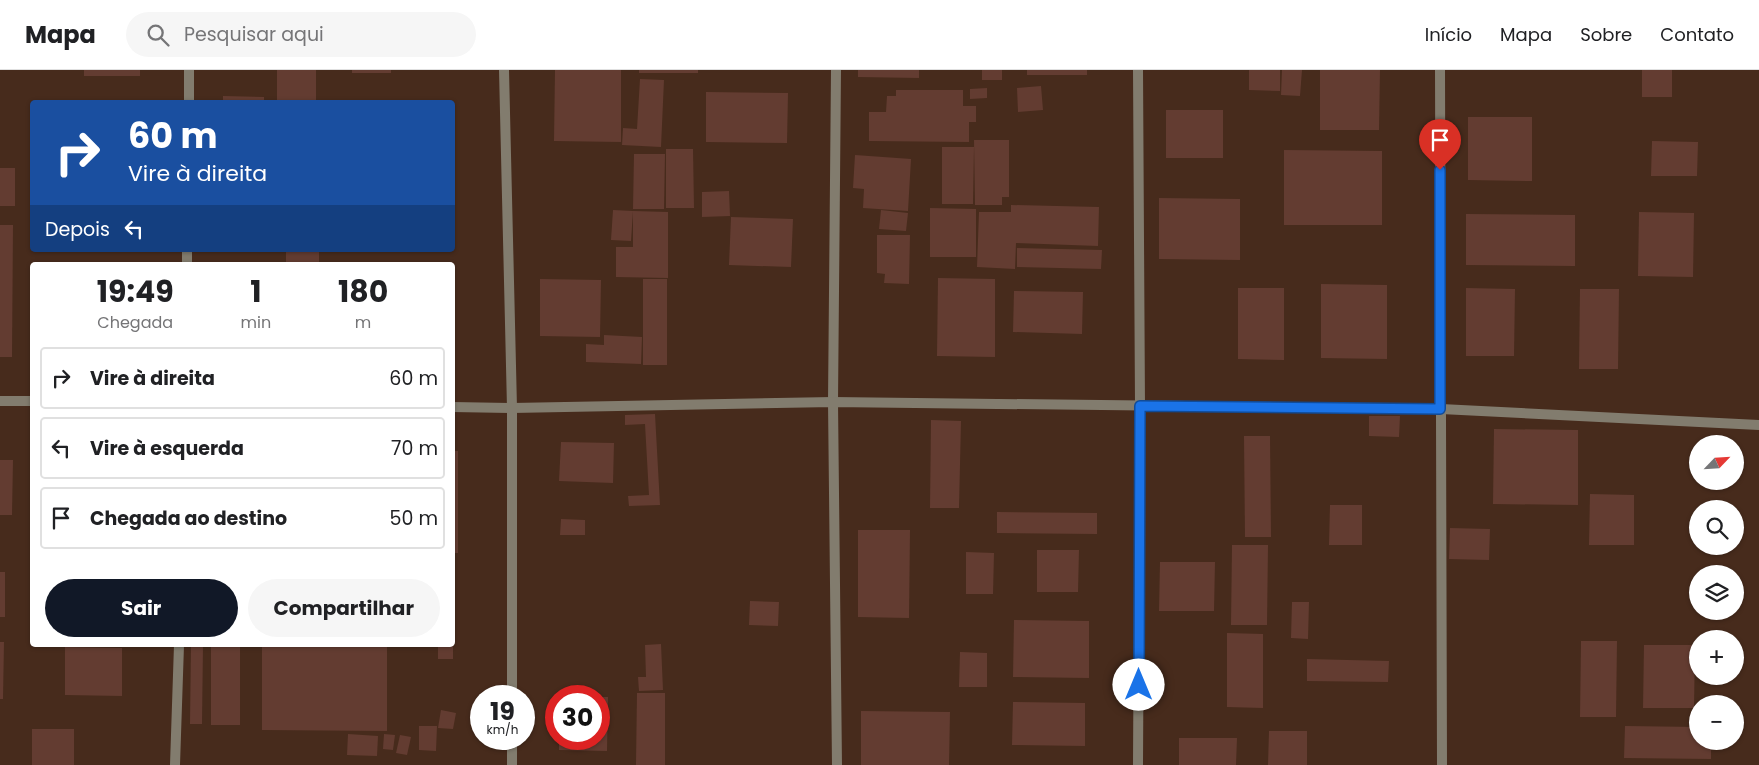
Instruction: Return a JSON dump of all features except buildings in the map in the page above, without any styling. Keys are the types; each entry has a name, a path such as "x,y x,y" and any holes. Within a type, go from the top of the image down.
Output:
{"street":[{"path":"189,70 189,100"},
{"path":"504,70 512,408 512,685"},
{"path":"836,70 834,402 836,765"},
{"path":"1138,70 1140,406 1138,765"},
{"path":"1440,70 1442,765"},
{"path":"0,400 30,401"},
{"path":"455,407 512,408 834,402 1440,409 1759,425"},
{"path":"175,765 179,647"},
{"path":"512,750 512,765"}],"route":[{"path":"1139,685 1140,406 1440,409 1440,170"}]}
